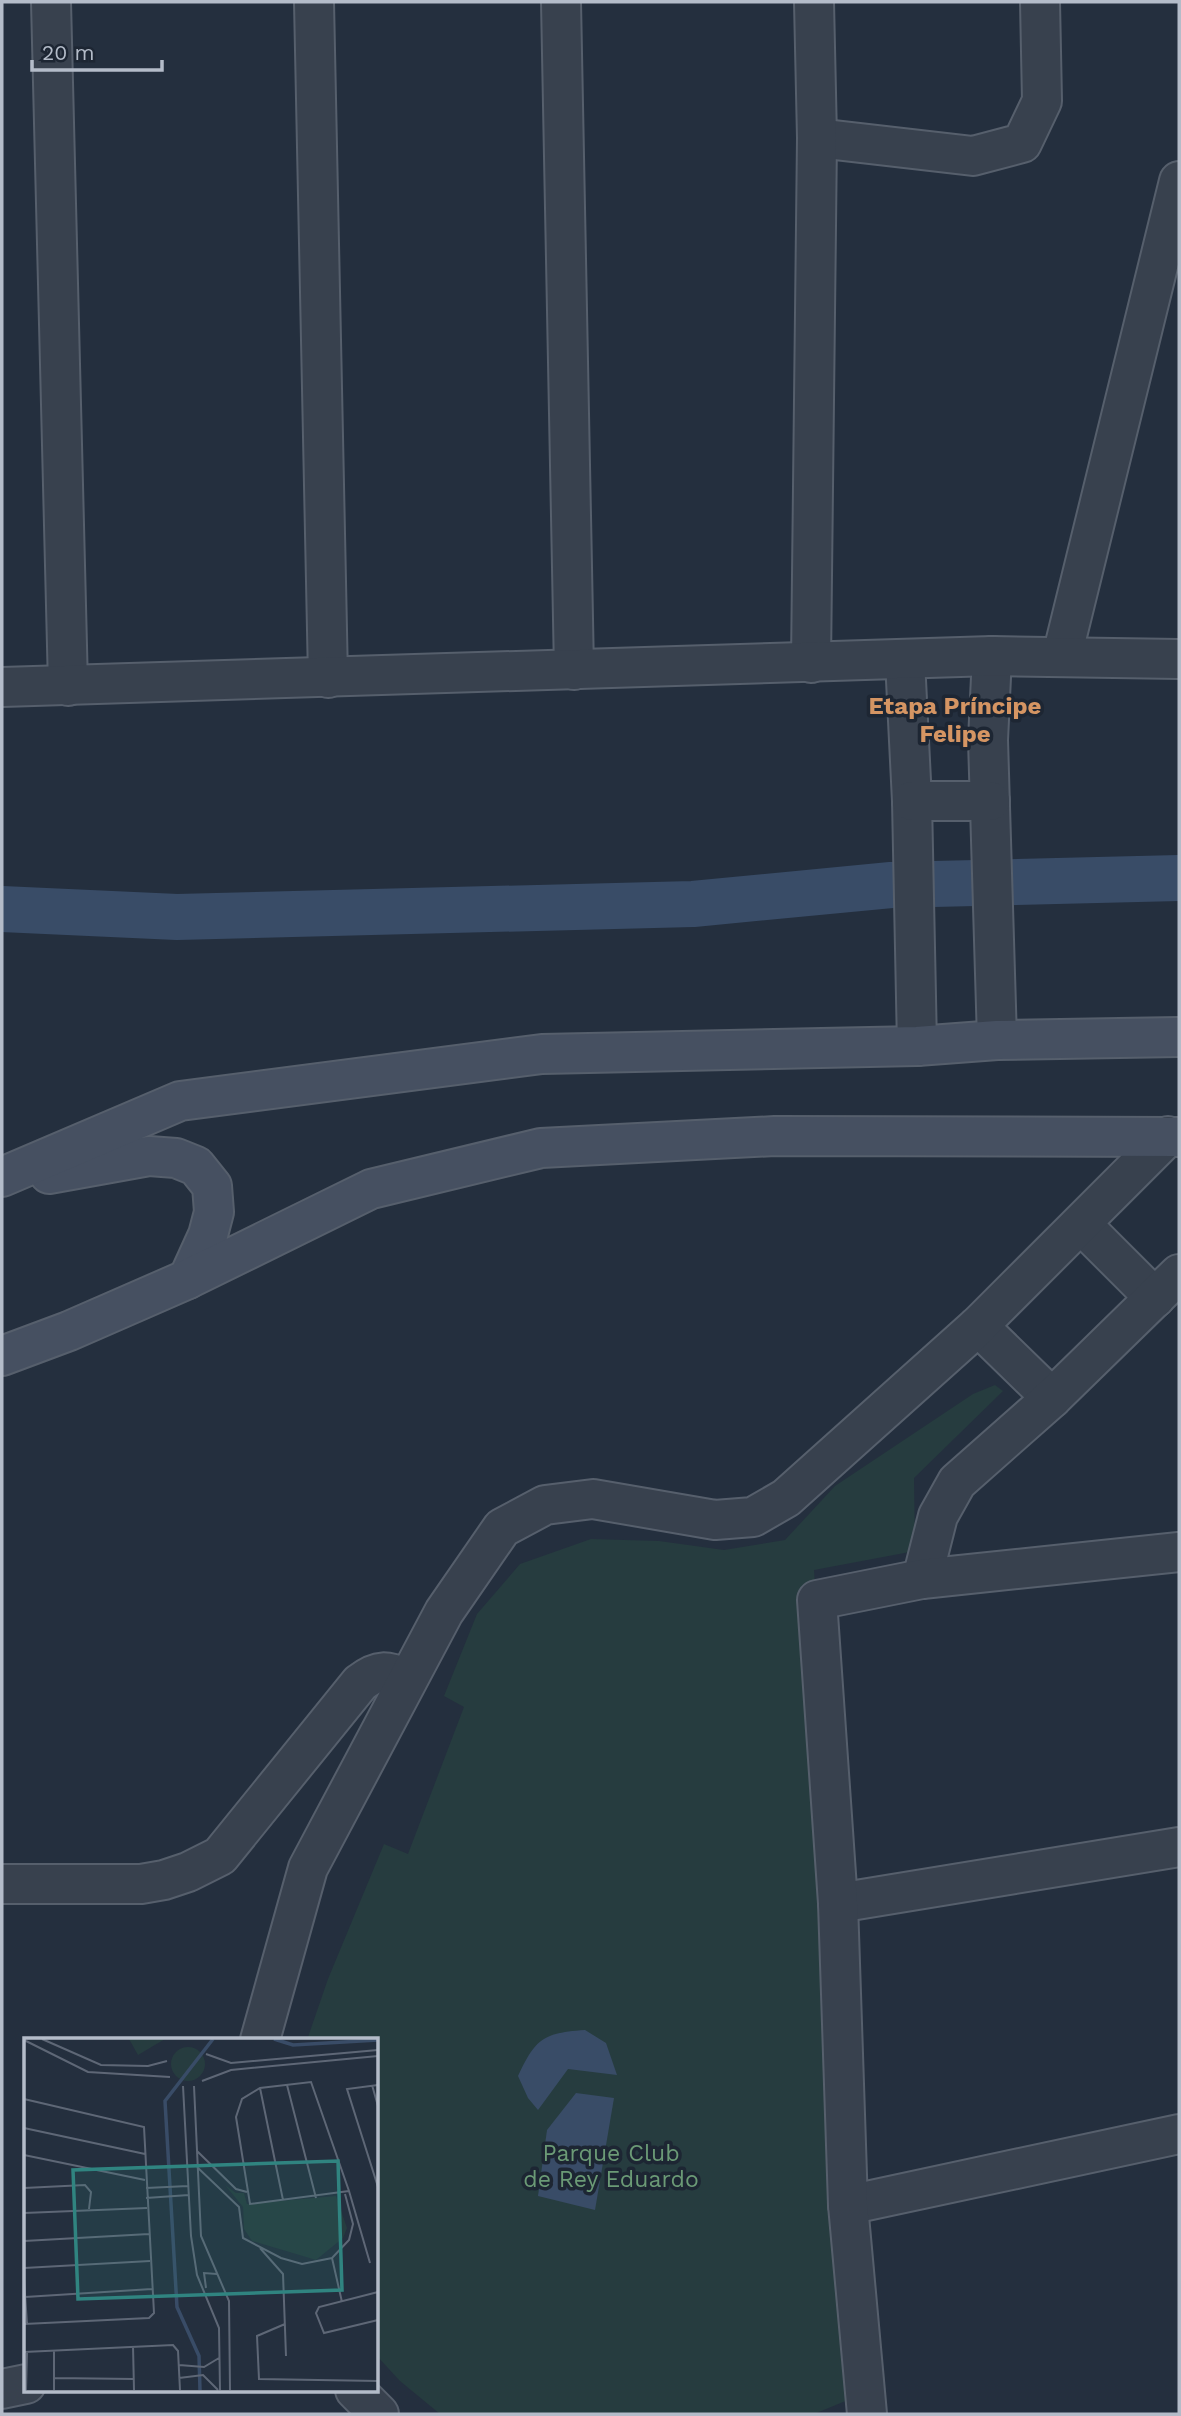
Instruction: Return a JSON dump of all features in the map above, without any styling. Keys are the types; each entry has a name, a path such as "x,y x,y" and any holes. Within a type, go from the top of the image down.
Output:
{"street":[{"path":"51,2 68,686"},
{"path":"314,2 328,678"},
{"path":"561,2 574,670"},
{"path":"811,663 817,138 814,2"},
{"path":"817,138 973,156 1022,143 1042,101 1040,2"},
{"path":"1062,656 1179,181"},
{"path":"2,687 992,656 1179,659"},
{"path":"992,656 988,740 997,1040"},
{"path":"905,660 912,801 917,1046"},
{"path":"912,801 990,801"},
{"path":"2,1177 180,1101 542,1054 1179,1037"},
{"path":"2,1356 69,1331 188,1279 371,1189 541,1148 775,1136 1174,1136"},
{"path":"261,2038 308,1868 444,1612 502,1528 545,1505 593,1499 715,1520 753,1517 786,1498 978,1326 1080,1224 1174,1136"},
{"path":"2,1184 149,1156 176,1158 196,1166 212,1186 214,1212 208,1235 188,1279"},
{"path":"922,1579 938,1516 957,1482 1052,1398 1167,1286 1080,1224"},
{"path":"978,1326 1052,1398"},
{"path":"2,1346 69,1331"},
{"path":"867,2414 848,2205 838,1903 817,1600 922,1579 1179,1552"},
{"path":"2,1884 141,1884 164,1880 204,1865 220,1856 360,1683 376,1673 390,1671 407,1679"},
{"path":"838,1903 1179,1847"},
{"path":"848,2205 1179,2134"},
{"path":"2,2389 24,2384"},
{"path":"357,2392 379,2414"}],"green space":[{"name":"Parque Club de Rey Eduardo","path":"995,1385 1003,1391 914,1478 915,1551 814,1570 860,2395 814,2414 440,2414 400,2381 378,2357 378,2038 308,2038 328,1979 384,1844 408,1854 464,1707 444,1696 477,1614 520,1564 591,1539 659,1541 724,1550 785,1540 835,1486 973,1394"}],"water":[{"path":"585,2030 606,2043 617,2075 568,2069 538,2110 528,2098 518,2076 530,2053 542,2040 550,2036"},
{"path":"576,2093 614,2098 595,2210 538,2196 547,2130"}],"waterway":[{"path":"2,909 177,917 693,904 891,885 1179,878"}],"district":[{"name":"Etapa Príncipe Felipe","path":"955,720"}]}
